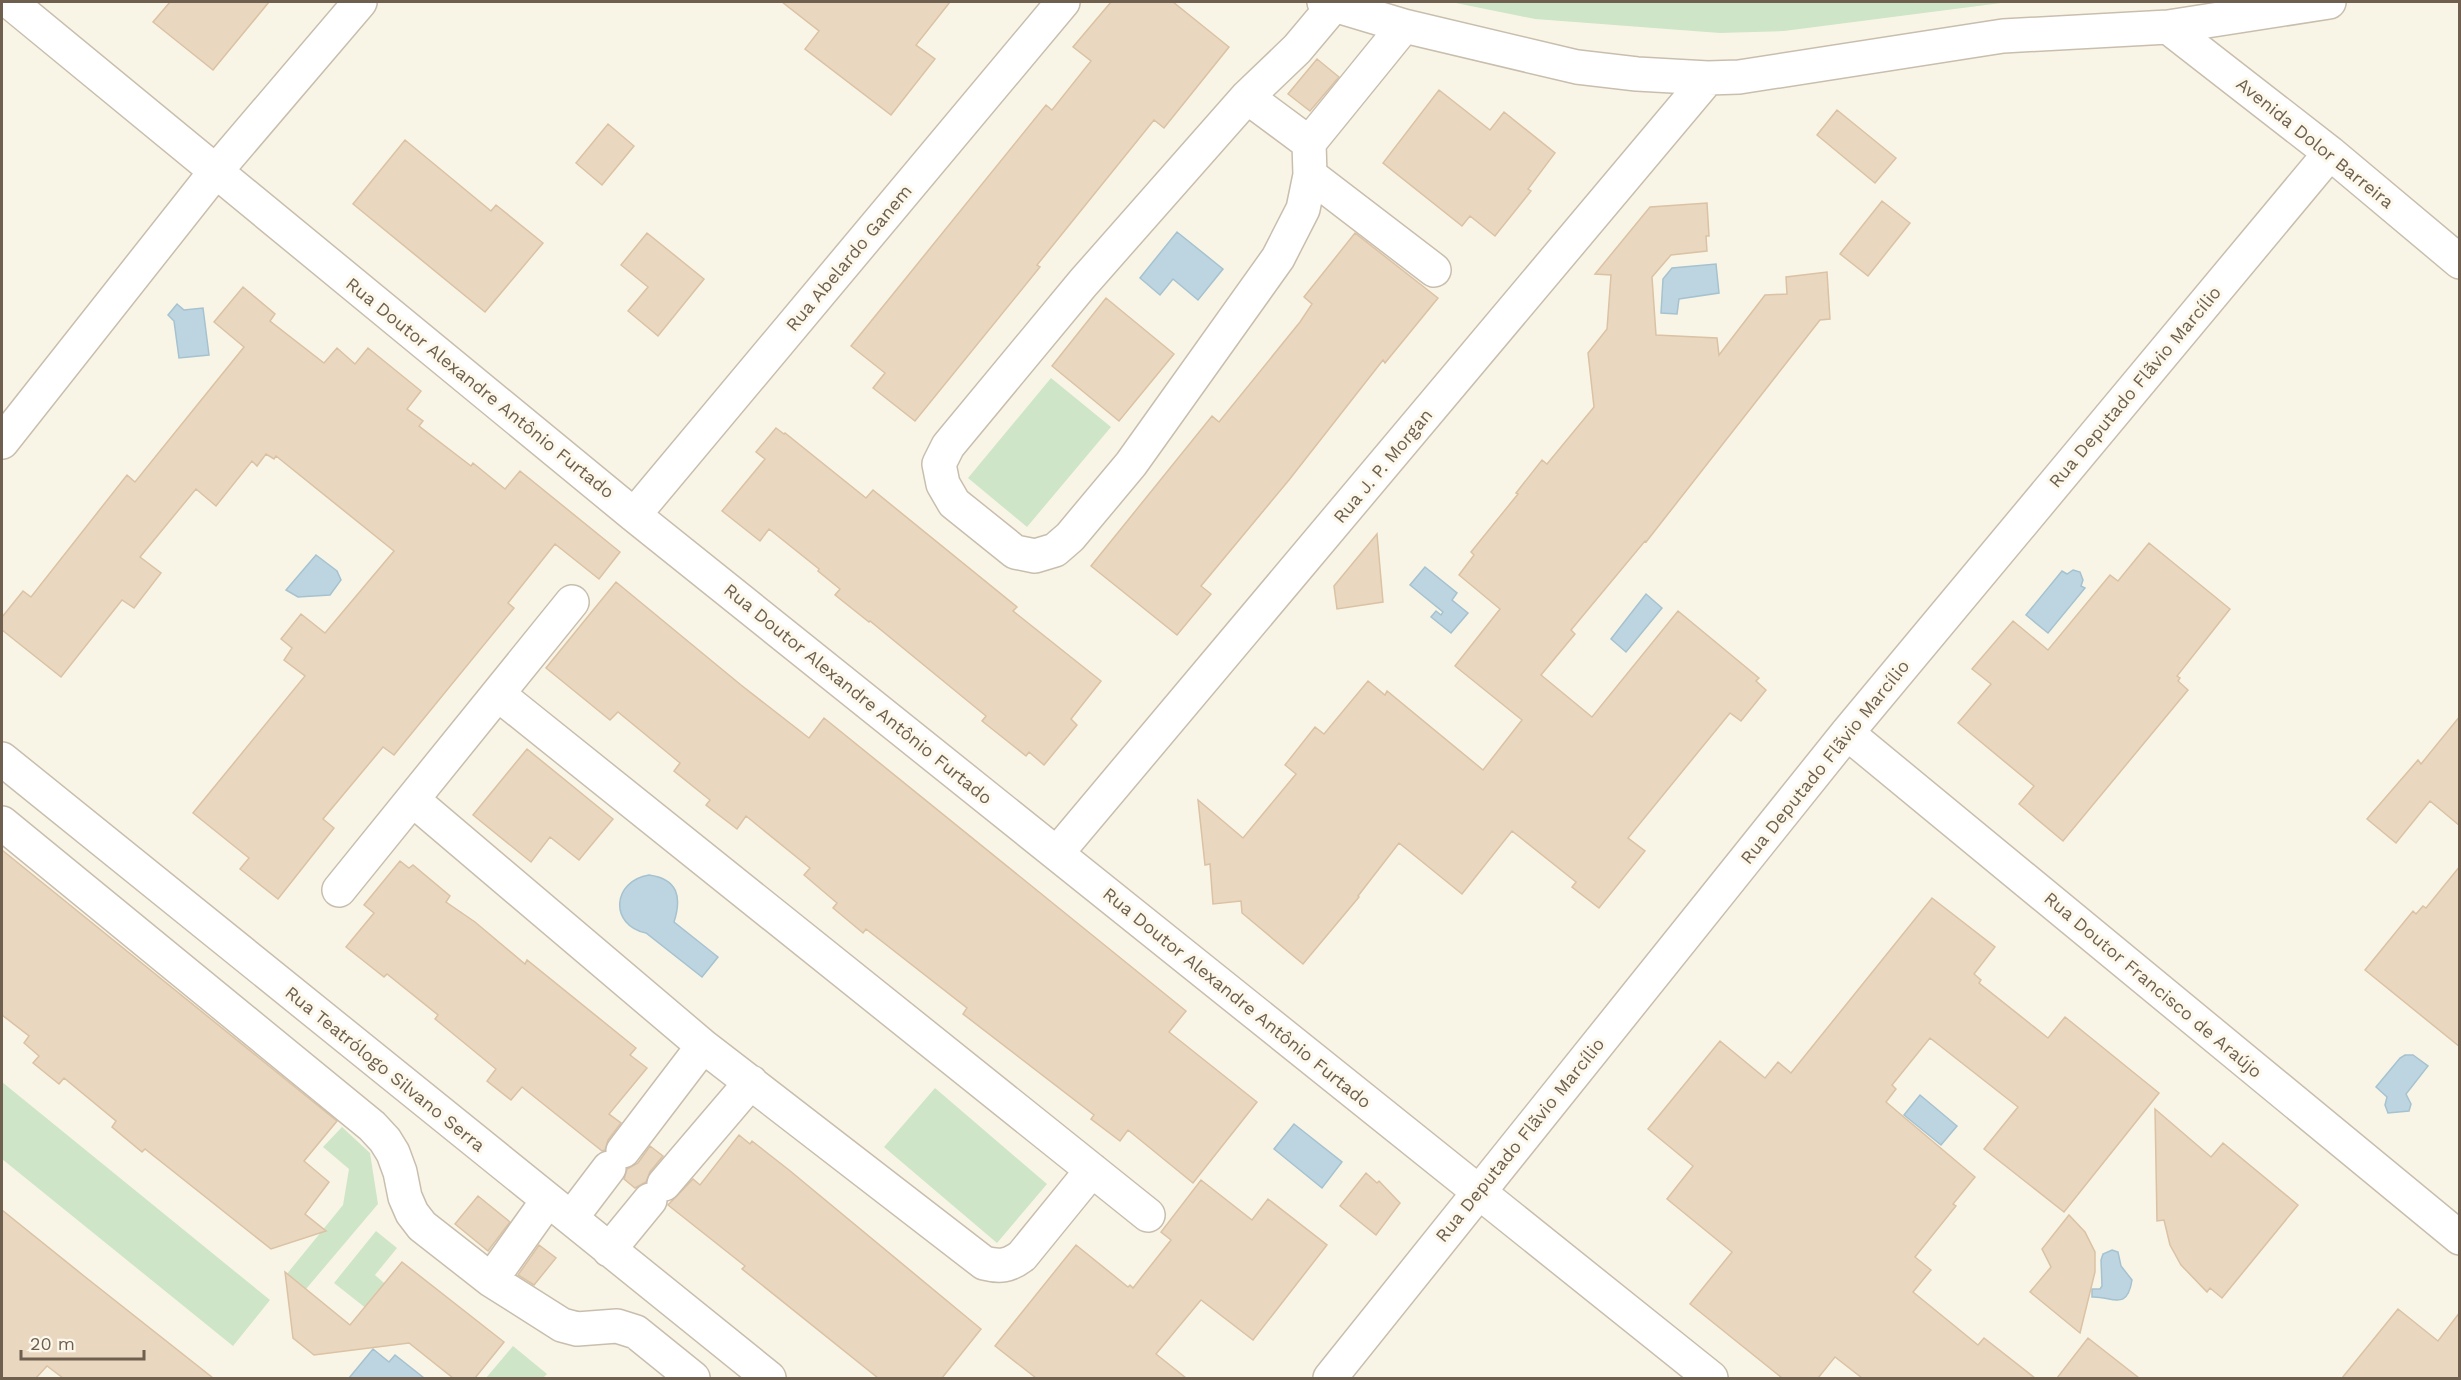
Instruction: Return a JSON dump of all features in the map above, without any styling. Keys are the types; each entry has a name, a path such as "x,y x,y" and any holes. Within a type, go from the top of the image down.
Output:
{"street":[{"name":"Rua Doutor Alexandre Antônio Furtado","path":"10,2 634,515 1711,1378"},
{"path":"2,442 216,171 360,2"},
{"name":"Rua Abelardo Ganem","path":"634,515 1063,2"},
{"path":"1404,26 1309,159 1303,209 1278,258 1131,464 1070,537 1055,550 1035,556 1015,552 954,503 943,484 939,464 948,446 1083,284 1247,98 1297,49 1329,3 1404,26 1577,68 1708,78 1738,77 2003,36 2168,27 2329,2"},
{"name":"Avenida Dolor Barreira","path":"2168,27 2330,153 2460,262"},
{"name":"Rua J. P. Morgan","path":"1057,854 1708,78"},
{"path":"1247,98 1309,159 1434,270"},
{"name":"Rua Deputado Flãvio Marcílio","path":"1330,1378 1847,733 2330,153"},
{"path":"339,890 572,602"},
{"path":"499,694 1148,1215"},
{"name":"Rua Doutor Francisco de Araújo","path":"1847,733 2460,1238"},
{"name":"Rua Teatrólogo Silvano Serra","path":"2,759 769,1378"},
{"path":"413,800 704,1046 984,1263 998,1266 1011,1264 1022,1256 1092,1170"},
{"path":"2,823 372,1126 393,1153 405,1197 412,1213 422,1226 491,1280 562,1325 577,1329 617,1326 636,1332 693,1378"},
{"path":"491,1280 560,1209 616,1159 704,1046"},
{"path":"609,1250 751,1082"}],"green space":[{"path":"1451,2 2009,2 1784,31 1720,33 1535,19"},
{"path":"1051,378 1111,427 1027,527 968,478"},
{"path":"2,1082 270,1300 233,1346 2,1159"},
{"path":"935,1088 1047,1184 997,1243 884,1147"},
{"path":"342,1127 370,1153 378,1204 306,1289 286,1275 343,1205 349,1169 323,1147"},
{"path":"376,1231 397,1248 375,1275 391,1289 372,1313 334,1283"},
{"path":"513,1346 547,1374 543,1378 486,1378"}],"water":[{"path":"1177,232 1223,269 1198,300 1173,279 1160,295 1140,278"},
{"path":"1716,264 1719,293 1679,299 1677,314 1661,313 1663,279 1672,268"},
{"path":"177,304 184,310 203,308 209,355 179,358 174,321 168,315"},
{"path":"316,555 337,571 341,580 330,595 298,597 286,590"},
{"path":"1425,567 1457,593 1452,600 1468,613 1451,633 1431,617 1436,611 1441,615 1443,612 1410,585"},
{"path":"2073,570 2080,572 2083,580 2081,586 2085,588 2048,633 2026,615 2062,571 2067,574"},
{"path":"1646,594 1662,608 1626,652 1611,639"},
{"path":"649,875 659,877 672,885 678,905 674,922 718,957 702,977 646,933 634,928 621,913 622,894 628,885"},
{"path":"2405,1055 2413,1055 2428,1066 2406,1094 2411,1104 2409,1111 2388,1113 2385,1105 2387,1097 2376,1087"},
{"path":"1920,1095 1957,1126 1941,1145 1904,1115"},
{"path":"1294,1124 1342,1162 1322,1188 1274,1149"},
{"path":"2112,1250 2118,1252 2121,1266 2132,1280 2130,1290 2126,1296 2118,1300 2092,1297 2092,1289 2100,1289 2102,1286 2101,1260 2103,1254"},
{"path":"373,1349 389,1362 395,1355 424,1378 349,1378"}],"building":[{"path":"170,2 269,2 213,70 153,22"},
{"path":"782,2 950,2 916,45 935,59 891,115 805,49 819,31"},
{"path":"1111,2 1173,2 1229,47 1164,128 1154,120 1037,265 1040,267 915,421 873,388 885,373 851,346 1046,105 1052,110 1091,61 1073,47"},
{"path":"1317,59 1339,77 1310,111 1288,94"},
{"path":"1439,90 1490,130 1504,112 1555,153 1528,189 1531,191 1495,236 1470,216 1462,226 1383,163"},
{"path":"1837,110 1896,158 1875,183 1817,135"},
{"path":"608,124 634,146 602,185 576,163"},
{"path":"405,140 491,211 496,205 543,243 485,312 353,204"},
{"path":"1882,201 1910,223 1868,276 1840,254"},
{"path":"1707,203 1709,236 1706,236 1707,251 1671,255 1652,277 1656,335 1717,338 1719,355 1765,295 1787,294 1786,277 1827,272 1830,319 1820,320 1646,542 1571,630 1575,634 1541,675 1592,717 1678,611 1759,678 1756,681 1766,690 1741,721 1730,713 1628,838 1645,851 1599,908 1572,887 1576,882 1512,831 1462,894 1399,843 1359,897 1303,964 1242,913 1241,901 1213,904 1210,864 1205,865 1198,800 1243,838 1296,774 1285,765 1315,727 1324,734 1368,681 1385,695 1387,691 1483,770 1522,720 1455,666 1500,609 1459,575 1474,555 1471,552 1542,460 1547,464 1594,407 1588,353 1607,329 1611,275 1595,274 1650,207"},
{"path":"647,233 704,279 658,336 628,311 648,287 621,265"},
{"path":"1355,233 1438,298 1385,363 1383,360 1289,480 1201,586 1211,594 1177,635 1091,566 1212,416 1219,422 1300,322 1312,304 1304,297"},
{"path":"243,287 275,314 270,321 324,363 337,348 355,364 368,348 421,391 407,409 423,421 419,426 471,466 473,463 505,489 520,471 620,552 599,579 555,544 508,603 514,608 394,755 383,747 323,819 334,828 278,899 240,869 249,858 193,813 305,676 284,660 292,648 281,639 301,614 325,633 394,551 276,456 274,459 266,454 257,466 252,461 216,506 196,489 140,557 161,573 134,608 122,600 61,677 2,630 2,617 23,591 31,597 127,475 135,482 244,347 214,322"},
{"path":"1106,298 1174,354 1119,421 1052,366"},
{"path":"776,428 866,498 873,490 1017,607 1013,611 1101,681 1071,719 1077,725 1044,765 1029,752 1026,756 982,721 986,716 835,595 840,589 769,529 760,541 722,511 765,459 756,452"},
{"path":"1377,534 1383,602 1337,609 1334,586"},
{"path":"2149,543 2230,609 2177,676 2180,678 2178,681 2188,690 2063,841 2019,804 2034,786 1958,723 1991,684 1972,669 2013,621 2048,650 2110,575 2118,581"},
{"path":"616,582 809,738 824,718 1186,1011 1169,1032 1257,1102 1193,1183 1128,1130 1120,1141 1091,1119 1094,1115 963,1014 967,1008 866,929 863,933 833,908 837,903 804,875 810,868 746,816 737,829 706,805 710,800 674,771 680,763 618,712 610,720 546,668"},
{"path":"2460,716 2460,826 2430,801 2396,843 2367,819 2418,760 2421,764"},
{"path":"527,749 613,819 579,860 550,837 531,862 473,815"},
{"path":"2,850 337,1121 304,1161 329,1182 305,1214 326,1231 271,1249 145,1149 142,1152 112,1127 116,1121 64,1078 59,1084 33,1063 39,1056 24,1043 29,1036 2,1015"},
{"path":"400,861 409,868 413,865 450,896 446,902 475,922 525,964 527,960 636,1048 630,1055 647,1068 609,1114 621,1123 608,1140 605,1150 602,1151 522,1087 511,1100 487,1081 496,1069 435,1019 438,1015 387,974 384,977 346,947 374,913 364,905"},
{"path":"2460,866 2460,1047 2365,970 2413,911 2416,914 2423,906 2426,908"},
{"path":"1932,898 1995,947 1974,974 1981,980 1979,983 2048,1038 2065,1017 2159,1093 2064,1212 1984,1149 2018,1107 1930,1038 1892,1085 1896,1089 1886,1102 1975,1177 1953,1204 1956,1206 1915,1257 1931,1270 1913,1292 1978,1345 1984,1338 2035,1378 1862,1378 1835,1357 1818,1378 1782,1378 1690,1304 1732,1252 1667,1199 1693,1166 1648,1129 1720,1041 1765,1078 1778,1062 1791,1073"},
{"path":"2155,1109 2211,1157 2223,1143 2298,1205 2222,1298 2210,1288 2207,1292 2181,1265 2170,1245 2164,1220 2157,1221"},
{"path":"739,1135 750,1144 752,1141 789,1170 981,1329 942,1378 878,1378 742,1269 745,1266 668,1205 693,1179 700,1185"},
{"path":"650,1146 663,1156 650,1172 646,1182 635,1188 624,1179 627,1169 638,1163"},
{"path":"1366,1173 1377,1183 1379,1181 1400,1203 1376,1235 1340,1206"},
{"path":"1201,1180 1252,1220 1268,1199 1327,1245 1253,1340 1201,1300 1156,1354 1186,1378 1036,1378 995,1346 1076,1245 1128,1287 1130,1285 1133,1288 1171,1240 1161,1232"},
{"path":"478,1196 510,1222 488,1251 455,1224"},
{"path":"2,1210 213,1378 63,1378 47,1366 36,1378 2,1378"},
{"path":"2069,1215 2085,1232 2095,1252 2095,1272 2080,1333 2030,1292 2051,1267 2042,1249"},
{"path":"539,1245 556,1258 534,1285 518,1275"},
{"path":"402,1262 504,1342 475,1378 453,1378 409,1343 314,1355 293,1338 285,1272 350,1325"},
{"path":"2398,1309 2438,1341 2460,1312 2460,1378 2342,1378"},
{"path":"2088,1338 2139,1378 2057,1378"}]}
